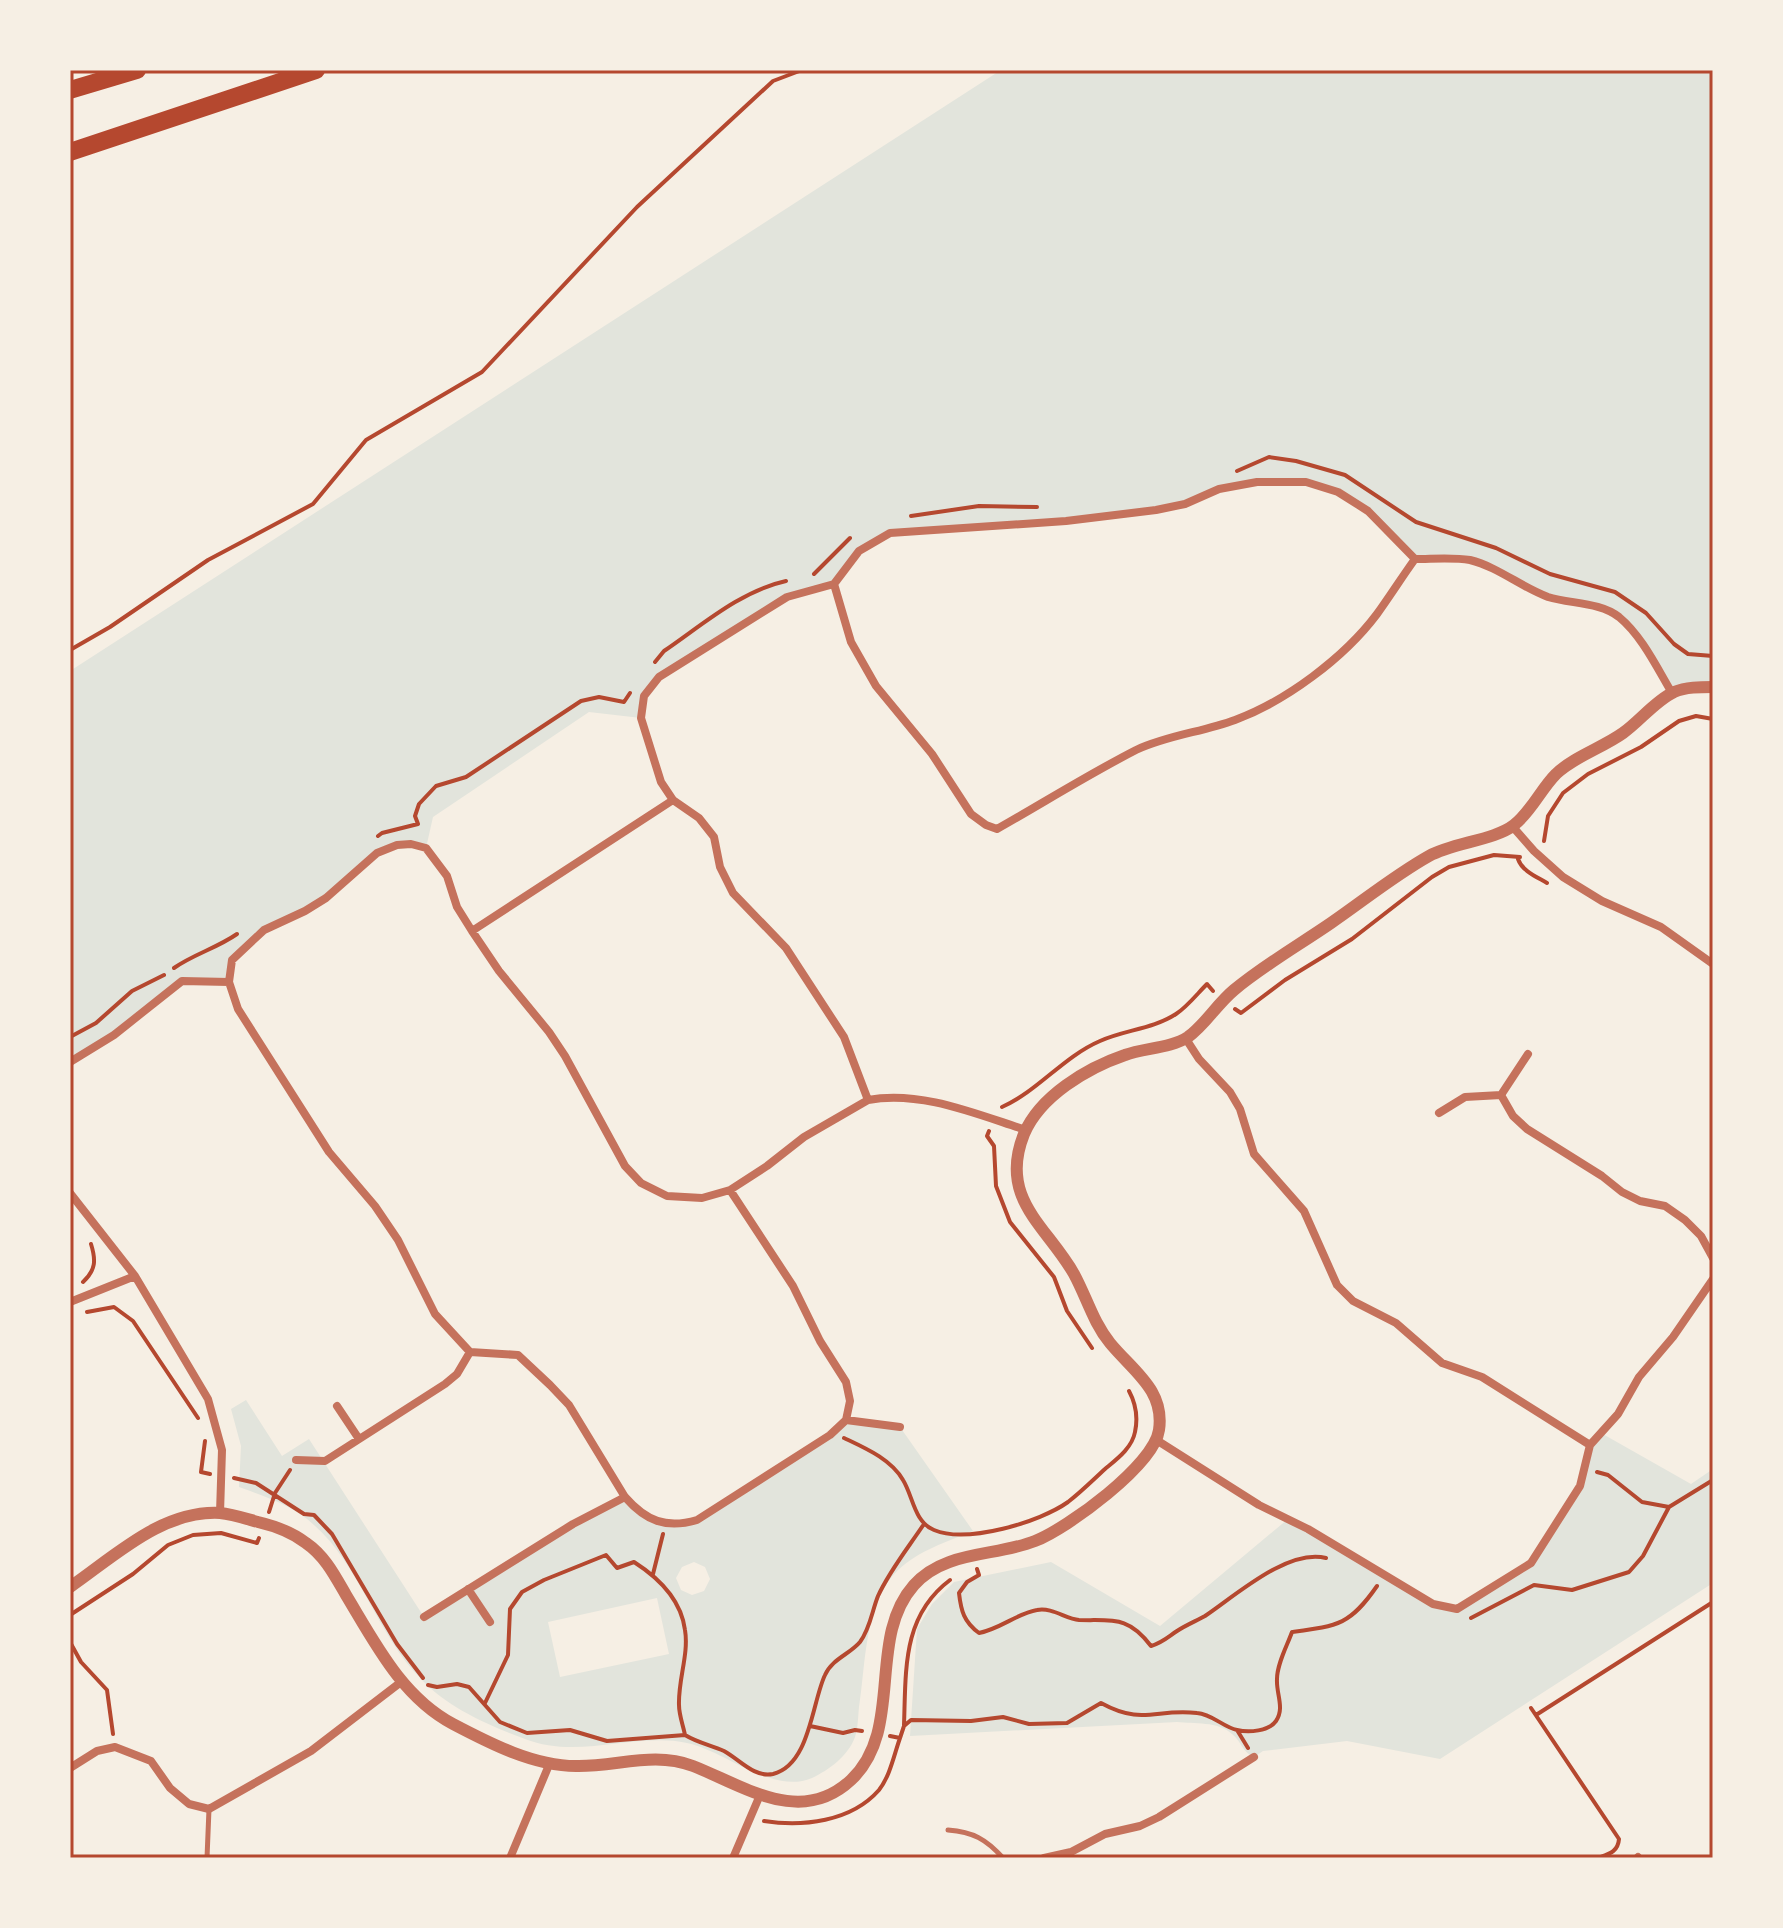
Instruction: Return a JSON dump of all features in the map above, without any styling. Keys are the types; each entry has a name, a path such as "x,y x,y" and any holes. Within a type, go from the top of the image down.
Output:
{"highway":[{"path":"70,90 137,70"},
{"path":"70,152 316,70"}],"street":[{"path":"868,1100 844,1037 786,948 733,893 720,867 714,837 699,818 673,800 661,782 641,718 644,696 659,677 787,597 834,584 859,551 890,533 1066,521 1156,510 1185,504 1219,489 1257,482 1306,482 1338,492 1368,511 1415,559 1468,560 1487,566 1527,589 1617,616 1635,634 1672,693"},
{"path":"834,584 851,642 876,686 932,754 971,814 997,829 1136,750 1243,717 1308,679 1340,654 1375,616 1415,559"},
{"path":"70,1587 156,1528 180,1518 220,1513 266,1524 307,1543 326,1562 383,1656 401,1682 423,1704 449,1722 517,1753 549,1765 583,1767 656,1758 685,1762 760,1795 789,1803 819,1798 844,1787 864,1766 878,1734 891,1633 901,1603 919,1579 946,1562 1029,1544 1063,1528 1136,1469 1158,1441 1161,1416 1151,1385 1113,1348 1094,1321 1075,1276 1033,1221 1020,1192 1018,1161 1026,1130 1050,1098 1079,1077 1122,1056 1186,1039 1233,991 1433,853 1513,827 1560,770 1622,734 1672,693 1713,687"},
{"path":"472,931 673,800"},
{"path":"1513,827 1563,877 1602,901 1661,927 1713,964"},
{"path":"730,1190 793,1286 820,1341 846,1382 850,1401 846,1420 830,1435 697,1520 678,1526 665,1524 637,1511 625,1497 569,1405 518,1355 470,1352 435,1314 398,1240 375,1206 329,1152 238,1009 229,982 232,960 264,930 316,905 377,853 397,845 411,844 426,848 447,876 457,907 499,971 557,1044 625,1166 641,1183 667,1196 702,1198 730,1190 804,1137 868,1100 904,1097 958,1108 1026,1130"},
{"path":"70,1062 114,1035 182,981 229,982"},
{"path":"1186,1039 1199,1059 1230,1092 1240,1109 1254,1154 1304,1211 1337,1285 1353,1301 1396,1323 1442,1363 1482,1377 1590,1445"},
{"path":"1501,1095 1528,1054"},
{"path":"1439,1113 1465,1097 1501,1095"},
{"path":"1501,1095 1513,1116 1527,1129 1622,1192 1640,1201 1665,1206 1685,1220 1701,1236 1713,1258"},
{"path":"70,1193 135,1276 208,1399 222,1450 220,1513"},
{"path":"73,1300 135,1276"},
{"path":"1158,1441 1259,1505 1308,1529 1433,1604 1457,1609 1531,1563 1580,1486 1590,1445 1618,1414 1639,1377 1673,1337 1713,1279"},
{"path":"296,1460 325,1461 445,1384 457,1374 470,1352"},
{"path":"337,1406 359,1439"},
{"path":"846,1420 900,1427"},
{"path":"424,1617 573,1524 625,1497"},
{"path":"468,1589 490,1622"},
{"path":"70,1768 97,1751 115,1747 151,1761 170,1788 189,1804 209,1809 311,1751 401,1682"},
{"path":"1044,1858 1071,1852 1105,1834 1140,1826 1159,1817 1254,1757"},
{"path":"510,1858 549,1765"},
{"path":"733,1858 760,1795"}],"lane":[{"path":"207,1858 209,1809"},
{"path":"948,1830 973,1832 990,1843 1003,1858"}],"path":[{"path":"70,650 110,627 208,560 313,504 366,440 482,372 637,207 773,81 802,70"},
{"path":"1094,1351 1067,1311 1054,1277 1010,1222 996,1186 994,1146 987,1136 992,1119 1002,1107 1017,1100 1053,1071 1099,1041 1156,1024 1177,1014 1207,984 1223,1001 1241,1013 1285,980 1352,939 1449,867 1494,855 1518,859 1534,851 1545,839 1548,816 1563,793 1588,774 1641,747 1679,721 1696,716 1713,719"},
{"path":"90,1242 96,1260 91,1274 73,1290 73,1300 85,1313 114,1307 133,1321 200,1421"},
{"path":"830,1435 845,1438 880,1457 903,1478 924,1524 935,1531 951,1534 988,1531 1033,1520 1067,1502 1127,1449 1135,1434 1137,1412 1131,1393 1123,1383"},
{"path":"202,1432 205,1443 201,1472 256,1483 304,1514 314,1515 332,1534 397,1644 429,1686 457,1684 469,1687 500,1722 527,1733 570,1730 607,1741 685,1735 700,1744 723,1751 752,1770 770,1775 784,1769 799,1752 810,1726 824,1675 831,1665 859,1642 895,1566 924,1524"},
{"path":"70,1615 133,1574 168,1545 193,1535 221,1533 257,1543 275,1493 296,1460"},
{"path":"1584,1467 1608,1475 1642,1502 1669,1507"},
{"path":"1459,1619 1474,1618 1534,1585 1572,1590 1629,1572 1643,1556 1669,1507 1713,1480"},
{"path":"653,1574 665,1524"},
{"path":"485,1704 508,1655 510,1609 522,1592 606,1555 617,1568 634,1562 653,1574 668,1589 686,1630 678,1706 685,1735"},
{"path":"974,1555 979,1575"},
{"path":"979,1575 967,1582 959,1593 961,1610 968,1625 979,1633 1038,1610 1062,1613 1077,1620 1114,1619 1142,1634 1151,1646 1160,1644 1176,1631 1203,1617 1248,1585 1300,1558 1317,1555 1332,1559"},
{"path":"810,1726 843,1733 855,1730 900,1738 904,1726 910,1637 921,1610 939,1588 959,1574"},
{"path":"969,1575 979,1575"},
{"path":"904,1726 911,1720 971,1721 1003,1717 1029,1724 1067,1723 1101,1703 1119,1713 1142,1717 1180,1712 1202,1713 1237,1730 1267,1730 1282,1710 1277,1676 1292,1632 1326,1628 1360,1610 1377,1586 1366,1579"},
{"path":"1536,1715 1713,1602"},
{"path":"70,1642 81,1662 107,1690 115,1747"},
{"path":"1531,1708 1619,1839 1619,1847 1613,1853 1598,1858"}],"shaded area":[{"path":"1001,70 1713,70 1713,687 1672,693 1635,634 1617,616 1552,598 1468,560 1415,559 1353,501 1324,486 1307,482 1267,481 1152,511 890,533 859,551 834,584 787,597 660,677 644,696 641,718 589,712 433,817 426,848 409,846 382,853 326,898 254,938 234,958 229,982 182,981 114,1035 70,1062 70,671"},
{"path":"246,1400 282,1456 309,1439 424,1617 625,1497 665,1524 697,1520 846,1420 900,1427 973,1531 915,1557 898,1570 887,1584 868,1634 855,1737 837,1762 812,1778 797,1782 765,1777 687,1743 648,1741 586,1747 545,1745 483,1722 443,1699 406,1662 330,1541 297,1512 239,1487 241,1446 231,1409","holes":["694,1562 705,1567 710,1579 704,1591 692,1595 681,1590 676,1578 682,1567","657,1598 669,1654 560,1677 548,1622"]},
{"path":"1601,1433 1691,1484 1713,1469 1713,1583 1440,1759 1347,1741 1263,1751 1254,1757 1226,1730 1213,1725 1177,1722 910,1736 917,1629 932,1604 954,1582 1051,1562 1160,1626 1288,1519 1433,1604 1457,1609 1531,1563 1580,1486 1590,1445"}]}
